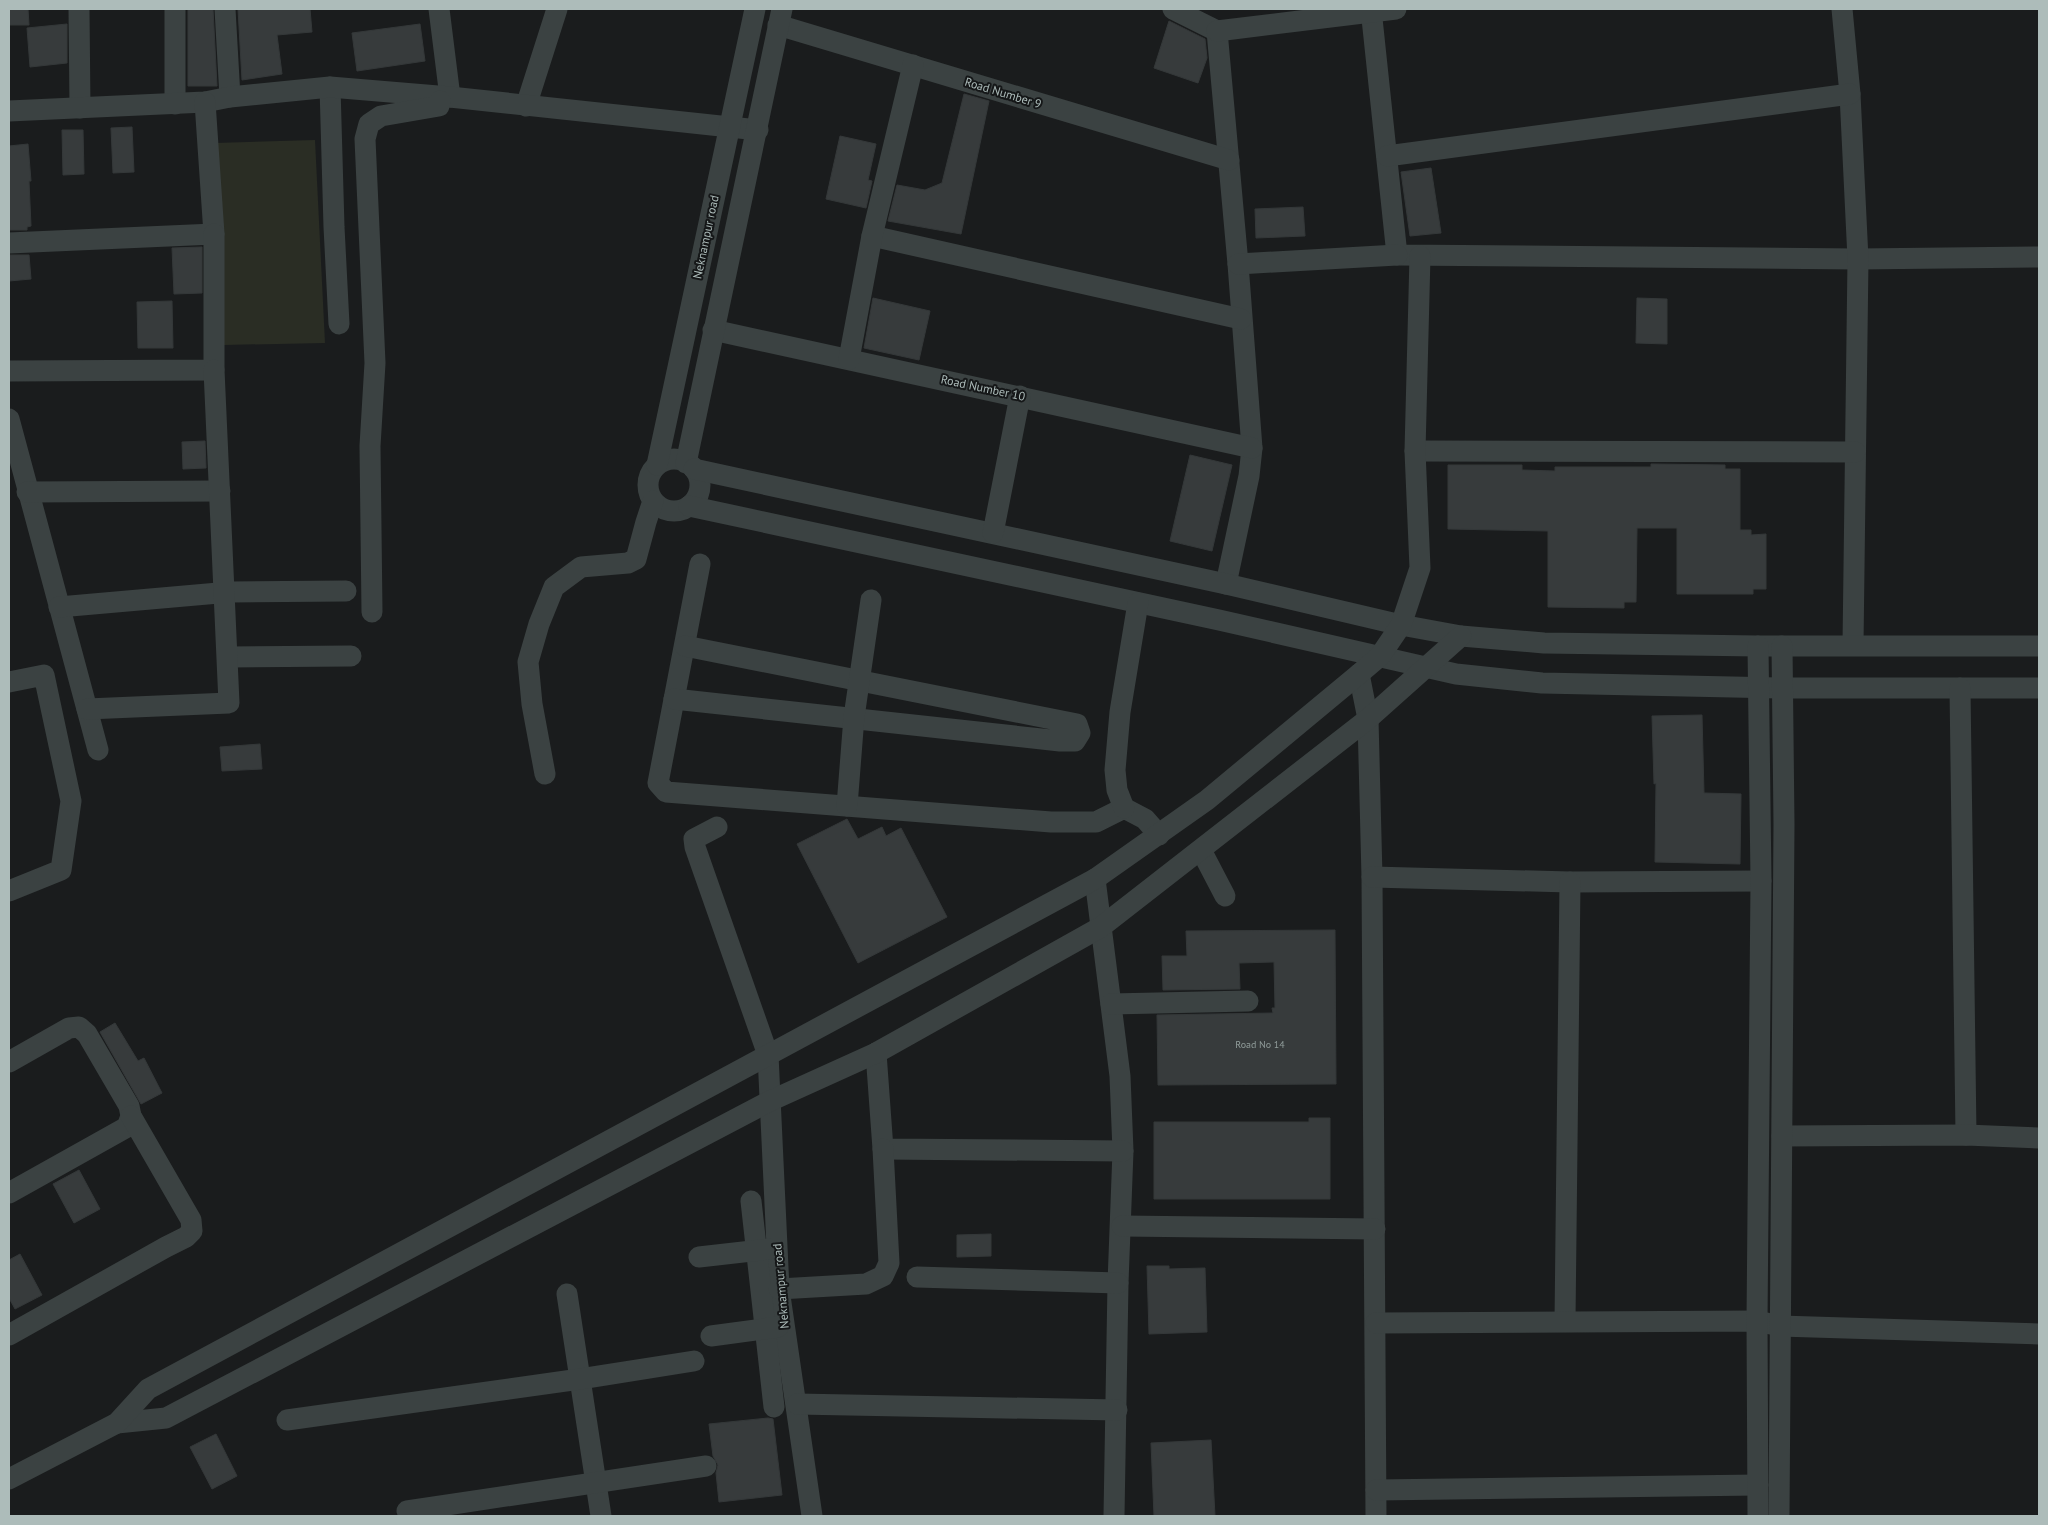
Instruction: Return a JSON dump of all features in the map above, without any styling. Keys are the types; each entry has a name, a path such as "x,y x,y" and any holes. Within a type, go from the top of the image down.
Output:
{"street":[{"path":"79,9 80,108"},
{"path":"175,9 175,104"},
{"path":"225,9 230,98"},
{"path":"372,612 370,446 375,363 365,139 369,124 381,116 440,106 445,97 439,9"},
{"path":"526,106 557,9"},
{"name":"Neknampur road","path":"657,465 755,9"},
{"path":"1172,9 1218,31 1371,10 1396,9"},
{"path":"1842,9 1850,94 1858,259 1853,645"},
{"path":"1371,10 1397,255"},
{"path":"780,17 758,130 713,330 690,466 698,478 699,488 696,498 689,506 680,510 670,511 661,508 653,501 649,492 648,482 651,472 657,465 666,460 676,459 690,466 1226,584 1400,625 1460,636 1544,643 1758,646 2039,646"},
{"name":"Road Number 9","path":"780,17 913,65 1229,160"},
{"path":"1218,31 1252,448 1249,476 1226,584"},
{"path":"849,359 872,236 913,65"},
{"path":"9,111 205,102 330,87 445,97 758,130"},
{"path":"330,87 339,324"},
{"path":"1387,156 1850,94"},
{"path":"87,709 230,702 214,370 214,234 205,102"},
{"path":"9,243 214,234"},
{"path":"872,236 1241,319"},
{"path":"1238,264 1397,255 1858,259 2039,256"},
{"path":"9,1479 117,1423 148,1389 1095,879 1207,800 1380,656 1400,625 1420,568 1416,451 1420,256"},
{"name":"Road Number 10","path":"713,330 1252,448"},
{"path":"9,371 214,370"},
{"path":"993,533 1020,396"},
{"path":"9,419 27,492 98,750"},
{"path":"1416,451 1855,452"},
{"path":"27,492 220,491"},
{"path":"545,774 532,704 528,662 539,624 554,587 581,567 628,563 636,559 653,501"},
{"path":"689,506 1138,602 1464,675 1542,683 1782,688 2039,688"},
{"path":"700,564 658,782 666,792 1051,822 1096,822 1124,808"},
{"path":"59,608 225,592 346,591"},
{"path":"847,806 854,717 871,600"},
{"path":"1138,602 1120,712 1115,770 1117,790 1124,808 1145,819 1159,835"},
{"path":"117,1423 166,1418 770,1101 876,1053 1101,927 1368,719 1460,636"},
{"path":"674,699 854,717 1060,741 1075,741 1080,733 1077,724 685,646"},
{"path":"1758,646 1760,881 1757,1322 1758,1516"},
{"path":"1779,1516 1784,824 1782,646"},
{"path":"228,657 351,656"},
{"path":"1359,674 1368,719 1372,877 1376,1516"},
{"path":"9,682 44,675 71,801 60,870 9,892"},
{"path":"1960,688 1966,1135"},
{"name":"Neknampur road","path":"717,827 694,839 695,847 768,1055 779,1289 774,1327 797,1404 812,1516"},
{"path":"1201,850 1225,896"},
{"path":"1372,877 1570,882 1760,881"},
{"path":"1095,879 1120,1076 1123,1151 1122,1226 1118,1283 1114,1516"},
{"path":"1566,1321 1570,882"},
{"path":"1111,1004 1248,1001"},
{"path":"9,1062 68,1028 79,1026 87,1034 129,1106 131,1116 191,1220 192,1231 186,1238 166,1247 9,1335"},
{"path":"779,1289 866,1284 883,1276 889,1263 876,1053"},
{"path":"9,1194 127,1127 131,1116"},
{"path":"1782,1136 1966,1135 2039,1138"},
{"path":"883,1150 1123,1151"},
{"path":"750,1201 756,1250 774,1327 774,1407"},
{"path":"1122,1226 1375,1229"},
{"path":"699,1257 777,1248"},
{"path":"917,1277 1118,1283"},
{"path":"567,1294 601,1516"},
{"path":"1376,1323 1566,1321 1757,1322 1780,1326 2039,1334"},
{"path":"711,1336 774,1327"},
{"path":"287,1420 694,1361"},
{"path":"797,1404 1117,1410"},
{"path":"407,1511 596,1481 706,1466"},
{"path":"1376,1490 1758,1485"}],"shaded area":[{"path":"315,140 325,343 224,345 215,143"}],"building":[{"path":"9,9 28,9 29,25 9,25"},
{"path":"188,9 213,9 217,86 188,86"},
{"path":"238,9 310,9 312,32 277,35 282,74 242,80"},
{"path":"1169,21 1205,39 1207,58 1198,83 1154,68"},
{"path":"67,24 67,63 30,67 27,28"},
{"path":"420,24 425,61 357,71 352,33"},
{"path":"964,94 989,101 961,234 888,221 897,185 925,190 942,183"},
{"path":"132,127 134,172 113,173 111,128"},
{"path":"62,130 83,130 84,174 63,175"},
{"path":"840,136 876,144 868,180 872,181 866,208 826,199"},
{"path":"28,144 31,181 29,181 31,226 27,227 27,230 9,230 9,146"},
{"path":"1431,168 1441,233 1410,236 1401,172"},
{"path":"1303,207 1305,236 1256,238 1255,209"},
{"path":"202,247 202,293 174,294 172,248"},
{"path":"9,255 29,255 31,279 9,281"},
{"path":"873,298 930,311 919,360 864,348"},
{"path":"1637,298 1667,299 1667,344 1636,343"},
{"path":"172,301 173,348 138,348 137,302"},
{"path":"205,441 206,468 183,469 182,442"},
{"path":"1190,455 1232,465 1212,551 1170,541"},
{"path":"1651,464 1725,465 1725,469 1740,469 1740,530 1751,530 1751,535 1766,534 1766,589 1753,589 1753,594 1677,594 1677,528 1637,528 1636,602 1624,602 1624,608 1548,607 1548,531 1448,529 1448,465 1522,465 1522,470 1555,471 1555,467 1651,467"},
{"path":"1702,715 1704,793 1741,794 1740,864 1655,862 1656,783 1654,784 1652,716"},
{"path":"260,744 262,769 222,771 220,747"},
{"path":"847,819 858,839 882,827 886,836 901,828 947,917 858,963 797,844"},
{"path":"1335,930 1336,1084 1158,1085 1157,1015 1273,1013 1272,1008 1275,1008 1274,962 1239,963 1240,989 1163,990 1162,956 1187,956 1186,931"},
{"path":"115,1023 138,1061 144,1058 162,1093 141,1104 100,1032"},
{"path":"1309,1118 1330,1118 1330,1199 1154,1199 1154,1122 1309,1122"},
{"path":"79,1170 100,1209 74,1223 53,1184"},
{"path":"991,1234 991,1256 957,1257 957,1235"},
{"path":"20,1254 42,1295 15,1309 9,1298 9,1260"},
{"path":"1147,1266 1169,1266 1169,1269 1205,1268 1207,1332 1149,1334"},
{"path":"773,1419 782,1495 719,1502 716,1473 718,1465 713,1456 709,1424"},
{"path":"216,1434 237,1476 212,1489 190,1447"},
{"path":"1211,1440 1215,1516 1154,1516 1151,1443"}]}
